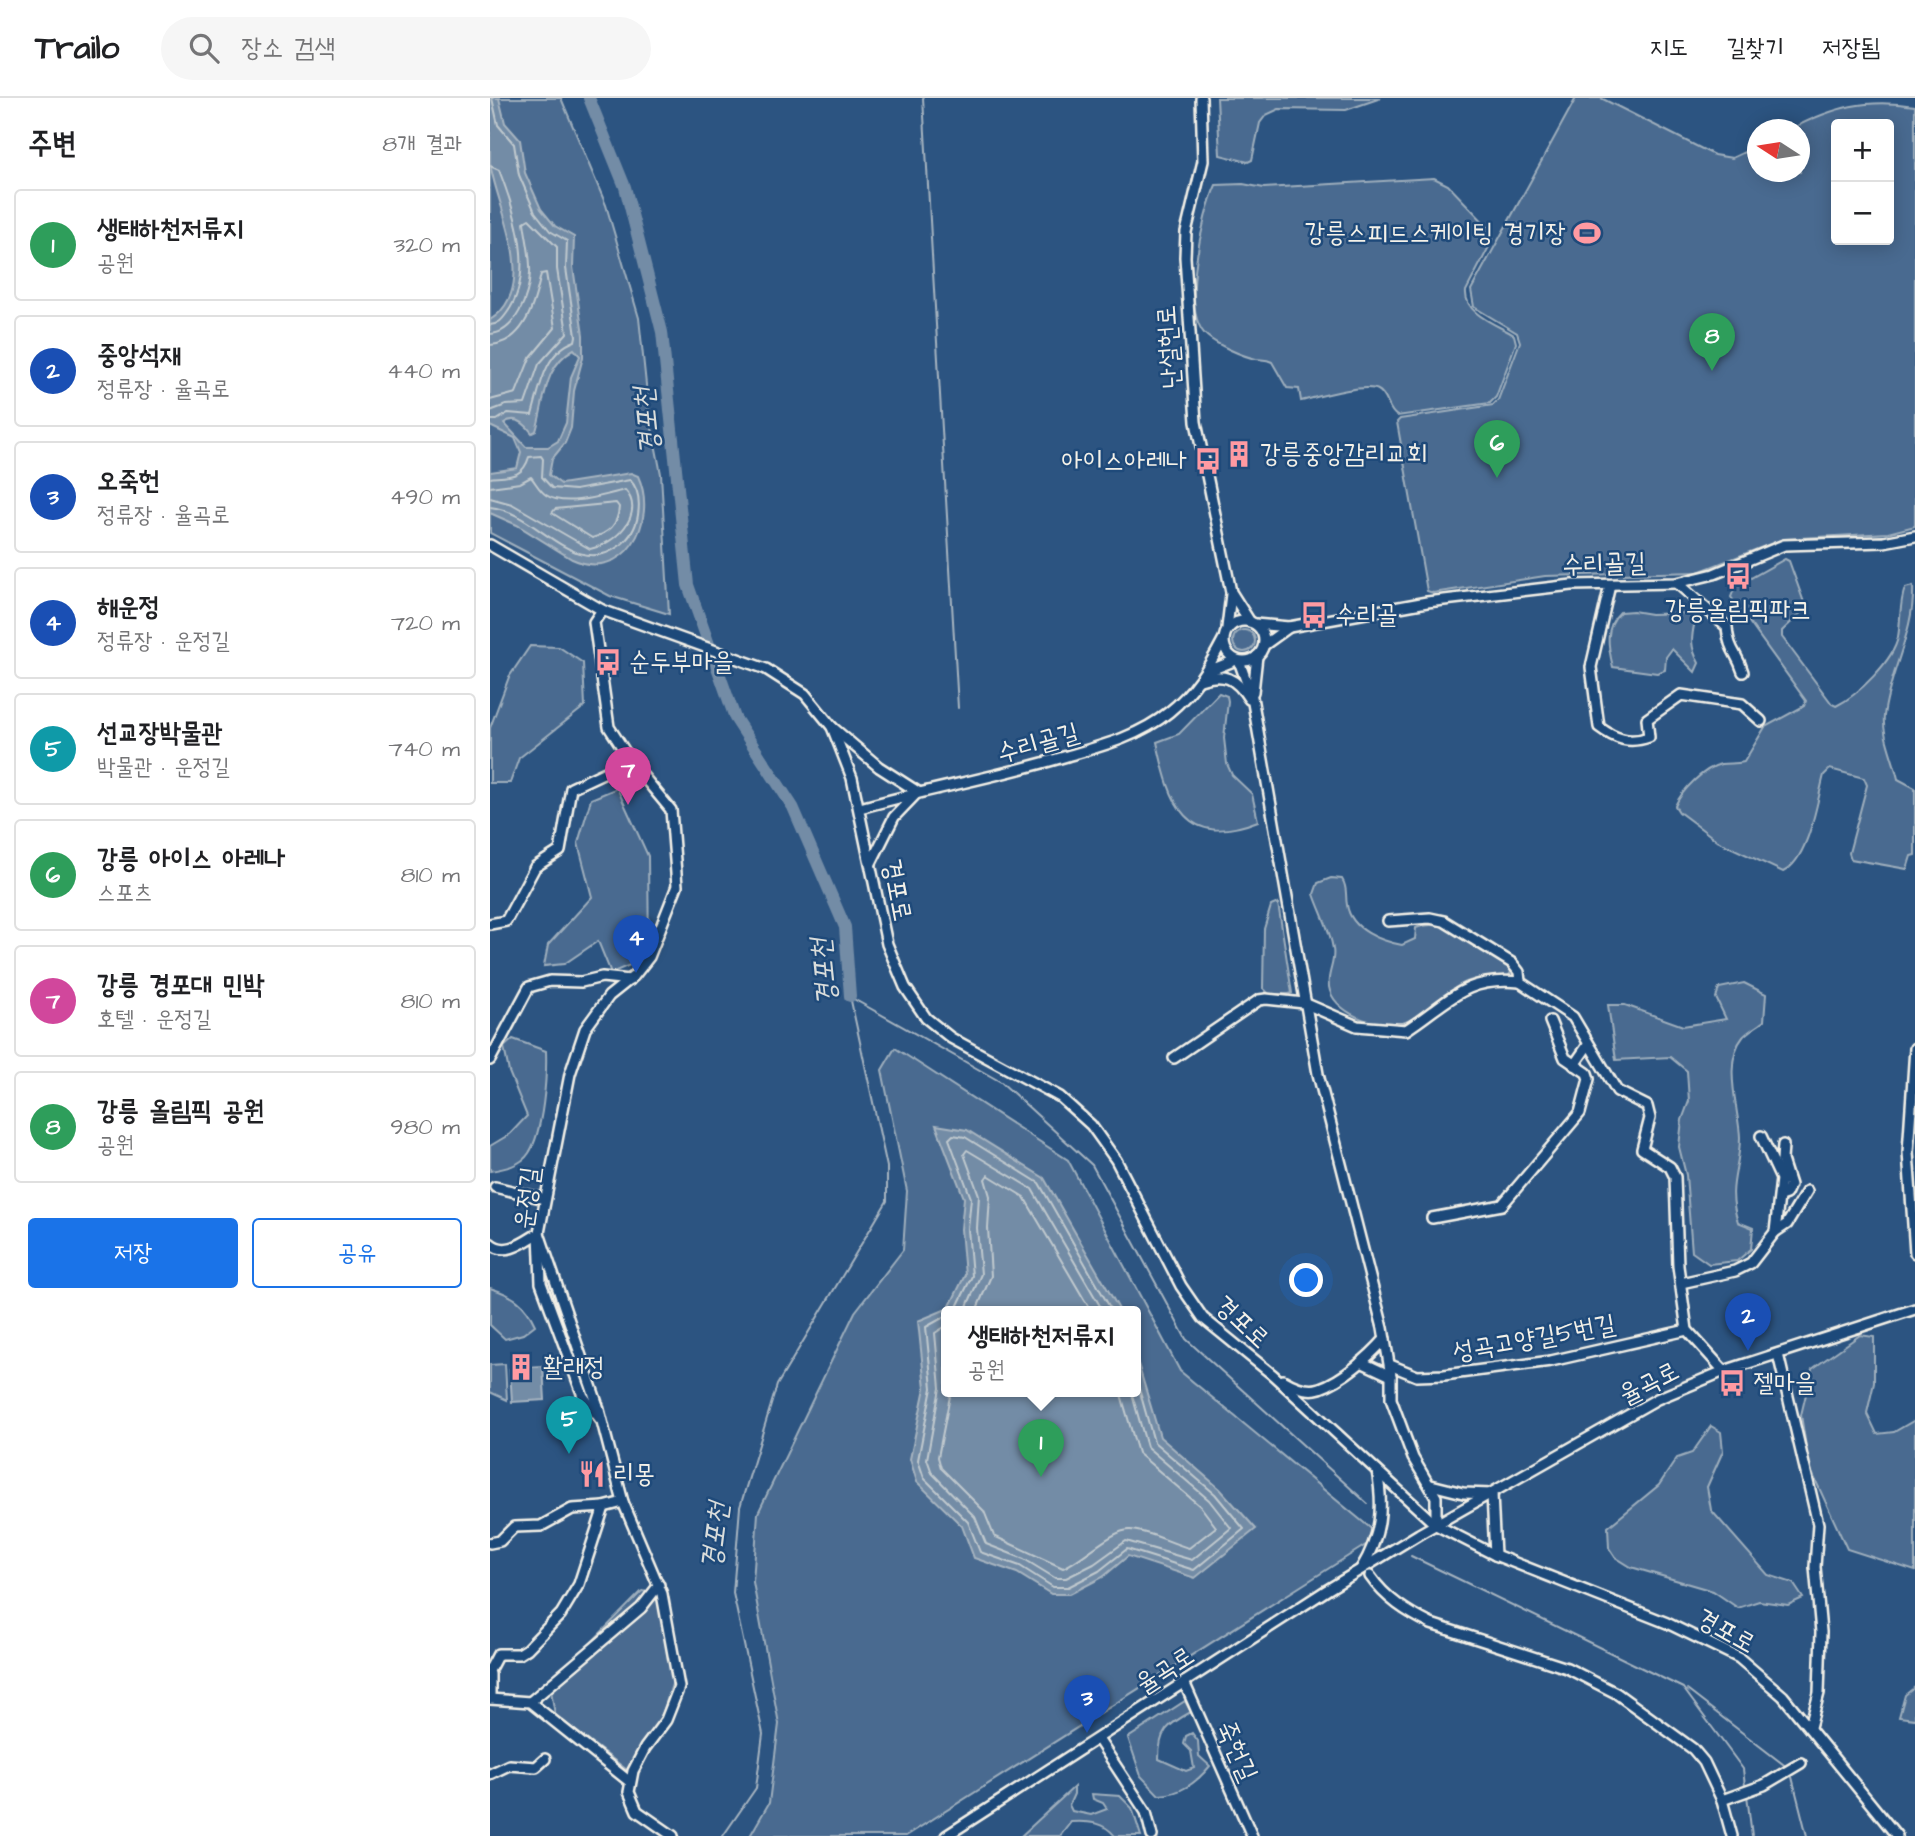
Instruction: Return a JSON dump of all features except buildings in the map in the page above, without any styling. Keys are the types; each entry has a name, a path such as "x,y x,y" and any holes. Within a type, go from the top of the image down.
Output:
{"street":[{"name":"난설헌로","path":"1202,98 1203,161 1186,232 1186,292 1196,422 1231,592 1227,630"},
{"name":"수리골길","path":"1252,623 1289,627 1427,602 1572,585 1677,583 1714,574 1784,545 1884,542 1915,536"},
{"name":"경포로","path":"490,545 602,610 766,668 805,694 832,727 860,808 887,944 905,987 919,1009 951,1038 1060,1097 1091,1125 1116,1160 1192,1303 1218,1334 1273,1376 1436,1525 1495,1555 1667,1623 1739,1658 1783,1696 1897,1836"},
{"path":"1677,583 1727,628 1729,649 1740,661 1743,672"},
{"path":"1610,584 1591,667 1599,727 1614,739 1637,741 1649,737 1647,719 1681,695 1742,704 1761,721"},
{"name":"난설헌로","path":"1231,592 1252,623"},
{"name":"운정길","path":"602,610 594,622 609,727 631,761 671,810 677,886 649,957 630,980 609,996 585,1029 570,1074 539,1233 567,1308 601,1420 622,1502 659,1585 679,1687 674,1704 645,1748 630,1782"},
{"path":"1253,702 1257,656 1264,645 1261,631 1252,623 1237,622 1227,630 1223,640 1228,654 1238,661 1253,702 1318,1074 1385,1339 1390,1365 1391,1399 1413,1458 1436,1497 1436,1525"},
{"name":"수리골길","path":"1264,645 1289,627"},
{"name":"수리골길","path":"860,808 918,792 997,777 1111,743 1168,713 1206,672 1223,640"},
{"path":"1238,661 1257,656"},
{"name":"수리골길","path":"1206,672 1238,661"},
{"path":"1199,680 1226,676 1241,686 1253,702"},
{"path":"832,727 879,767 918,792 894,817 871,865"},
{"path":"490,924 506,921 535,867 560,851 571,788 631,761"},
{"path":"1388,920 1430,918 1444,921 1512,963 1519,972 1520,982"},
{"path":"490,1060 528,987 550,981 581,982 602,977 630,980"},
{"path":"1174,1058 1259,1000 1280,999 1304,1003 1357,1026 1406,1030 1455,993 1474,984 1490,981 1520,982 1573,1017 1581,1025 1588,1045 1617,1091 1647,1106 1650,1118 1642,1149 1674,1170 1686,1330 1724,1371"},
{"path":"1432,1218 1493,1208 1509,1198 1580,1113 1589,1079 1587,1073 1565,1058 1550,1021"},
{"path":"1574,1065 1588,1045"},
{"path":"1915,1048 1908,1152 1915,1253"},
{"path":"1761,1136 1781,1179 1775,1232"},
{"path":"1780,1196 1786,1194 1790,1185 1782,1160 1783,1145"},
{"path":"495,1187 545,1199"},
{"path":"1681,1283 1735,1271 1751,1263 1775,1232 1787,1224 1807,1191"},
{"path":"490,1243 496,1248 509,1249 539,1233 541,1283 583,1396 601,1420"},
{"name":"율곡로","path":"946,1836 1373,1562 1657,1399 1724,1371 1915,1308"},
{"name":"성곡고양길5번길","path":"1390,1365 1418,1376 1444,1375 1551,1361 1686,1330"},
{"path":"1273,1376 1302,1388 1320,1388 1361,1362 1385,1339"},
{"path":"1778,1353 1818,1524 1815,1567 1821,1632 1819,1693 1810,1727"},
{"path":"1361,1362 1391,1376"},
{"path":"1360,1570 1372,1550 1381,1520 1382,1501 1377,1471"},
{"path":"1431,1485 1463,1493 1492,1494 1495,1555"},
{"path":"490,1543 500,1541 514,1527 541,1526 564,1511 604,1507 622,1502"},
{"path":"604,1507 579,1584 561,1614 527,1649 519,1654 498,1654 490,1672 490,1699 530,1702 630,1782 631,1802 637,1811 673,1836"},
{"path":"1370,1576 1389,1598 1432,1624 1567,1668 1616,1693 1693,1749 1704,1762 1725,1799 1732,1836"},
{"path":"530,1702 641,1608 659,1585"},
{"name":"죽헌길","path":"1184,1682 1252,1836"},
{"path":"1098,1739 1146,1812 1152,1836"},
{"path":"490,1774 509,1765 536,1767 545,1759"},
{"path":"1725,1799 1765,1785 1798,1766"}],"shaded area":[{"path":"490,98 561,98 606,205 639,318 649,413 661,474 669,614 610,596 490,533"},
{"path":"1217,98 1381,98 1346,110 1279,109 1266,115 1260,123 1252,160 1248,162 1220,155"},
{"path":"1576,98 1601,98 1714,155 1732,158 1747,151 1747,182 1810,182 1810,120 1851,106 1881,103 1915,106 1915,526 1888,533 1783,539 1698,572 1545,576 1433,593 1427,591 1397,422 1400,419 1493,405 1498,400 1520,342 1517,333 1474,307 1471,290"},
{"path":"1434,178 1448,185 1492,231 1492,241 1466,291 1467,299 1482,318 1514,335 1516,343 1496,397 1490,403 1397,416 1381,392 1372,388 1341,391 1301,401 1299,389 1287,388 1272,362 1250,358 1223,346 1207,336 1199,324 1195,307 1196,262 1205,217 1216,185 1243,184 1264,188"},
{"path":"1785,559 1789,561 1806,608 1782,631 1782,637 1836,706 1864,686 1890,656 1898,637 1905,588 1913,586 1910,620 1884,716 1886,739 1898,779 1915,788 1915,855 1911,856 1907,869 1851,859 1849,853 1867,785 1864,778 1830,769 1824,775 1806,843 1792,865 1783,872 1719,842 1679,812 1675,806 1694,780 1714,766 1744,762 1765,727 1804,706 1806,701 1731,597 1735,587"},
{"path":"1620,612 1651,614 1689,613 1695,621 1692,642 1699,663 1695,672 1672,649 1666,657 1665,670 1657,673 1613,667 1609,645 1611,624"},
{"path":"1244,630 1252,633 1255,641 1252,649 1244,652 1236,649 1233,641 1236,633"},
{"path":"530,646 559,647 583,663 585,706 519,758 510,783 490,783 490,728 509,677"},
{"path":"1219,693 1227,696 1228,701 1224,738 1227,764 1232,775 1252,794 1258,821 1233,828 1213,829 1197,825 1175,801 1157,742 1179,734"},
{"path":"617,788 648,856 649,957 611,973 598,941 564,964 544,966 548,945 592,897 578,843 591,799"},
{"path":"1331,878 1342,879 1350,914 1368,933 1402,945 1415,939 1416,928 1440,926 1476,943 1509,966 1511,972 1508,977 1474,979 1462,984 1408,1021 1387,1024 1363,1020 1342,1008 1330,991 1333,949 1314,894 1318,883"},
{"path":"1278,903 1292,993 1289,994 1269,994 1263,988 1264,929 1271,906"},
{"path":"1744,983 1766,994 1764,1021 1743,1037 1737,1047 1733,1073 1740,1137 1733,1198 1738,1222 1753,1228 1751,1249 1737,1261 1709,1264 1692,1252 1686,1175 1679,1147 1682,1120 1689,1101 1687,1071 1670,1057 1616,1060 1608,1005 1625,1005 1683,1026 1726,1019 1716,998 1719,988"},
{"path":"513,1039 546,1051 541,1118 534,1143 526,1157 511,1166 490,1171 490,1146 510,1134 527,1116 509,1072 504,1047"},
{"path":"895,1048 1068,1160 1180,1371 1380,1536 906,1836 750,1836 769,1803 779,1724 753,1582 758,1513 855,1312 903,1250 907,1191 882,1070"},
{"path":"490,1288 517,1301 535,1325 523,1334 505,1339 490,1325"},
{"path":"1860,1335 1874,1337 1874,1383 1867,1413 1877,1434 1894,1432 1915,1420 1915,1571 1847,1549 1809,1466 1801,1415 1812,1369"},
{"path":"505,1364 507,1400 490,1392 490,1365"},
{"path":"1711,1426 1721,1432 1723,1451 1707,1487 1711,1510 1768,1575 1793,1583 1803,1598 1788,1605 1759,1601 1738,1608 1713,1591 1631,1567 1615,1557 1609,1548 1608,1527 1659,1485 1677,1458 1692,1453"},
{"path":"642,1591 658,1594 677,1669 663,1712 631,1773 555,1715 550,1684"},
{"path":"1915,1687 1915,1719 1899,1717 1905,1695"},
{"path":"1185,1701 1191,1712 1166,1730 1159,1759 1186,1771 1194,1768 1191,1751 1184,1744 1186,1736 1192,1733 1198,1741 1199,1756 1210,1766 1188,1786 1159,1795 1141,1776 1128,1738"},
{"path":"1074,1787 1069,1805 1072,1811 1091,1815 1107,1809 1103,1803 1093,1799 1092,1794 1120,1796 1132,1808 1141,1836 1115,1836 1101,1825 1071,1822 1060,1836 1021,1836"}],"water":[{"path":"490,98 499,98 505,123 520,140 525,173 541,209 555,226 574,237 573,267 583,335 583,357 574,391 571,428 565,443 552,459 549,475 561,484 631,473 638,476 643,494 644,512 640,529 632,544 621,555 607,563 591,564 572,559 517,525 490,513 490,472 517,468 521,452 515,438 490,426 490,320 505,306 513,288 514,267 512,245 490,163","holes":["574,349 580,356 571,377 566,423 558,441 548,447 526,447 504,423 516,420 532,433 536,431 547,385 556,365"]},
{"path":"936,1125 967,1130 1044,1178 1117,1306 950,1306 965,1275 961,1229 964,1198"},
{"path":"941,1311 941,1397 1141,1397 1141,1374 1160,1437 1220,1489 1256,1529 1195,1578 1128,1556 1103,1577 1070,1594 1051,1594 1017,1573 974,1558 962,1526 917,1482 910,1459 925,1388 918,1321"},
{"path":"543,1366 545,1400 512,1402 510,1369 527,1371 527,1367"}],"waterway":[{"name":"경포천","path":"589,98 625,187 662,332 688,585 735,718 793,807 845,927 850,996"},
{"path":"923,98 958,708"},
{"name":"경포천","path":"723,1836 756,1788 763,1734 733,1593 740,1507 777,1385 887,1201 887,1167 850,996"},
{"path":"850,997 1001,1082 1092,1165 1186,1339 1368,1504"},
{"path":"1411,1556 1683,1688 1743,1769 1745,1786"},
{"path":"1687,1690 1788,1768"},
{"path":"1791,1773 1807,1836"},
{"path":"1747,1795 1752,1836"}],"place":[{"name":"강릉스피드스케이팅 경기장","path":"1587,233"},
{"name":"강릉 올림픽 공원","path":"1712,371"},
{"name":"강릉중앙감리교회","path":"1239,454"},
{"name":"아이스아레나","path":"1208,461"},
{"name":"강릉 아이스 아레나","path":"1497,478"},
{"name":"강릉올림픽파크","path":"1738,576"},
{"name":"수리골","path":"1314,615"},
{"name":"순두부마을","path":"608,662"},
{"name":"강릉 경포대 민박","path":"628,805"},
{"name":"해운정","path":"636,973"},
{"name":"중앙석재","path":"1748,1351"},
{"name":"활래정","path":"521,1367"},
{"name":"젤마을","path":"1732,1383"},
{"name":"선교장박물관","path":"569,1454"},
{"name":"리몽","path":"592,1474"},
{"name":"생태하천저류지","path":"1041,1477"},
{"name":"오죽헌","path":"1087,1733"}]}
